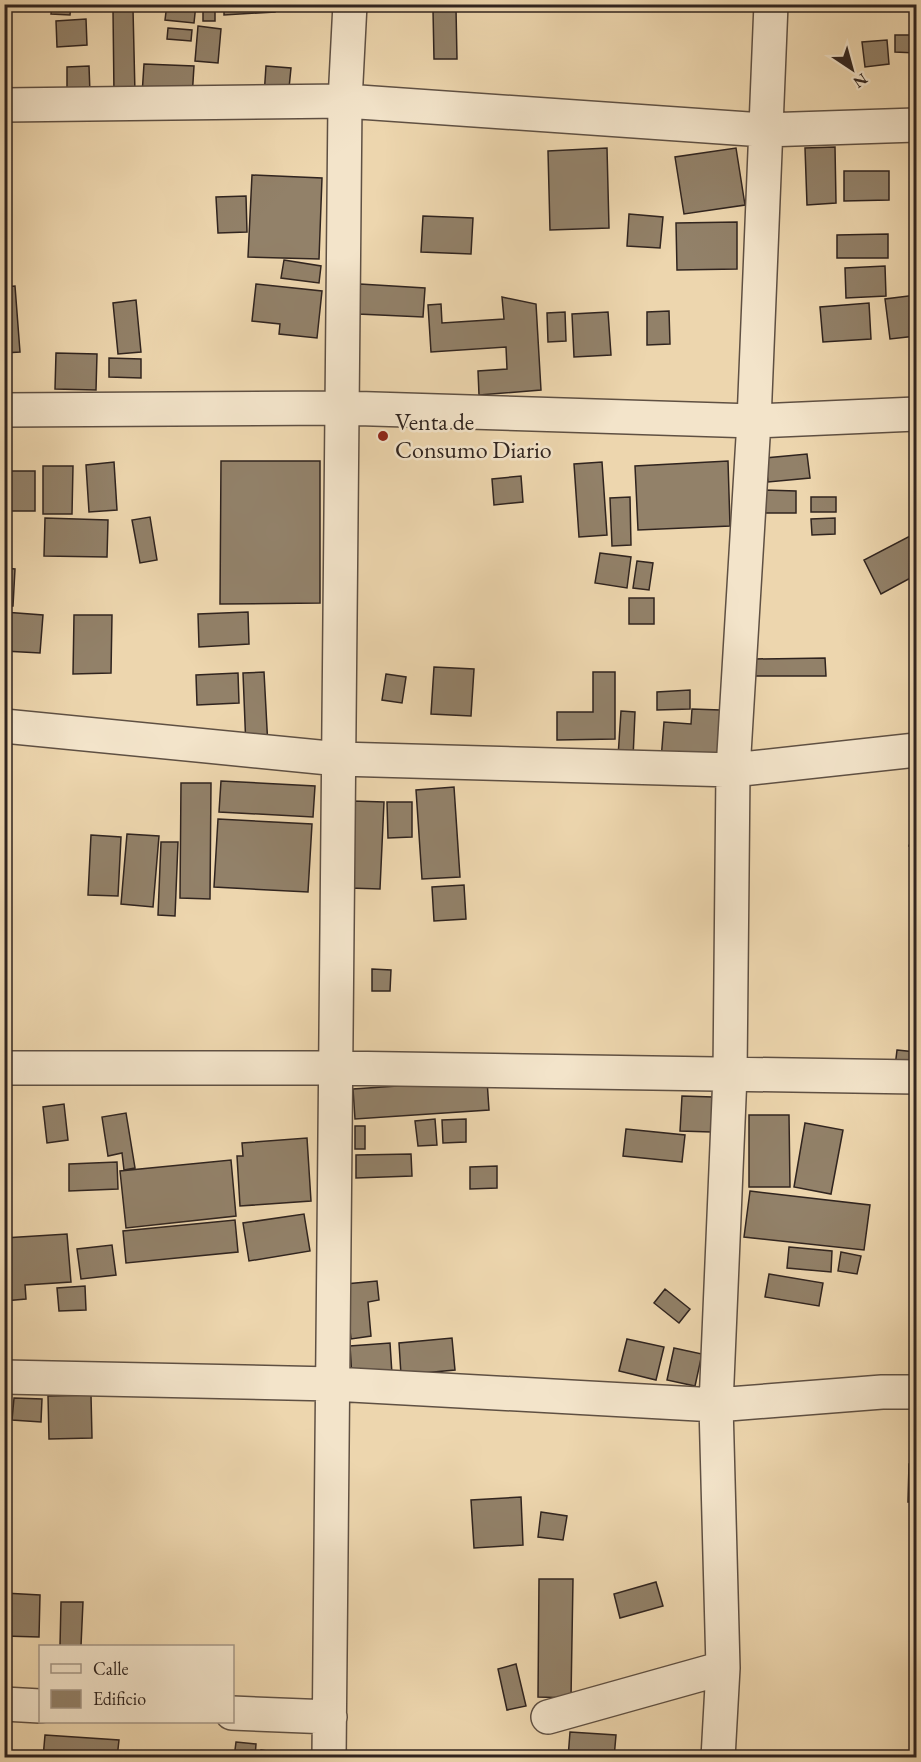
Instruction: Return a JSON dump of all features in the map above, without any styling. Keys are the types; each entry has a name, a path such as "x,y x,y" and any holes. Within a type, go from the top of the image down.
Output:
{"street":[{"path":"329,1758 345,101 350,4"},
{"path":"718,1758 723,1668 716,1405 730,1075 733,770 754,421 764,130 771,4"},
{"path":"4,105 345,101 764,130 916,125"},
{"path":"4,410 342,408 754,421 916,414"},
{"path":"4,726 339,759 733,770 916,750"},
{"path":"4,1068 336,1068 916,1077"},
{"path":"4,1377 333,1384 716,1405 882,1392 916,1392"},
{"path":"548,1717 723,1668"},
{"path":"4,1704 39,1706"},
{"path":"234,1713 330,1717"}],"building":[{"path":"52,4 71,4 70,15 51,14"},
{"path":"167,4 196,4 194,23 165,20"},
{"path":"203,4 215,4 215,21 203,21"},
{"path":"224,4 275,4 275,12 224,15"},
{"path":"133,9 135,94 114,95 113,10"},
{"path":"456,9 457,59 434,59 433,10"},
{"path":"86,19 87,45 57,47 56,21"},
{"path":"198,26 221,29 218,63 195,61"},
{"path":"168,28 192,30 191,41 167,39"},
{"path":"895,35 916,35 916,53 895,52"},
{"path":"887,40 889,64 865,67 862,42"},
{"path":"144,64 194,66 192,98 142,95"},
{"path":"89,66 90,93 67,93 67,67"},
{"path":"266,66 291,68 288,98 264,96"},
{"path":"835,147 836,203 807,205 805,148"},
{"path":"607,148 609,228 550,230 548,151"},
{"path":"736,148 745,205 684,214 675,157"},
{"path":"844,171 889,171 889,200 844,201"},
{"path":"252,175 322,178 319,259 248,257"},
{"path":"246,196 247,232 218,233 216,197"},
{"path":"629,214 663,217 660,248 627,246"},
{"path":"423,216 473,218 471,254 421,252"},
{"path":"737,222 737,269 677,270 676,223"},
{"path":"888,234 888,258 837,258 837,235"},
{"path":"284,260 321,266 319,283 281,278"},
{"path":"885,266 886,296 846,298 845,268"},
{"path":"256,284 322,291 317,338 279,334 280,324 252,321"},
{"path":"360,284 425,288 423,317 358,314"},
{"path":"15,286 20,352 4,353 4,287"},
{"path":"916,295 916,336 890,339 885,299"},
{"path":"502,297 536,304 541,390 479,395 478,371 507,369 506,347 431,352 428,305 441,304 442,323 504,319"},
{"path":"136,300 141,352 118,354 113,303"},
{"path":"869,303 871,339 823,342 820,307"},
{"path":"669,311 670,344 647,345 647,312"},
{"path":"565,312 566,341 548,342 547,313"},
{"path":"608,312 611,355 574,357 572,314"},
{"path":"56,353 97,354 96,390 55,389"},
{"path":"109,358 141,359 141,378 109,377"},
{"path":"807,454 810,478 768,482 765,458"},
{"path":"221,461 320,461 320,603 220,604"},
{"path":"728,461 730,526 638,530 635,466"},
{"path":"114,462 117,510 89,512 86,465"},
{"path":"602,462 607,535 579,537 574,464"},
{"path":"43,466 73,466 72,514 43,514"},
{"path":"4,471 35,471 35,511 4,511"},
{"path":"521,476 523,502 494,505 492,479"},
{"path":"764,490 796,491 796,513 764,513"},
{"path":"630,497 631,545 612,546 610,498"},
{"path":"811,497 836,497 836,512 811,512"},
{"path":"150,517 157,560 140,563 132,520"},
{"path":"45,518 108,520 107,557 44,556"},
{"path":"835,518 835,534 812,535 811,519"},
{"path":"912,535 916,544 916,575 881,594 864,560"},
{"path":"600,553 631,557 627,588 595,583"},
{"path":"637,561 653,563 649,590 633,588"},
{"path":"4,568 15,569 13,606 4,606"},
{"path":"629,598 654,598 654,624 629,624"},
{"path":"4,612 43,615 40,653 4,651"},
{"path":"248,612 249,644 199,647 198,614"},
{"path":"74,615 112,615 111,673 73,674"},
{"path":"825,658 826,676 755,676 755,659"},
{"path":"434,667 474,669 471,716 431,714"},
{"path":"264,672 268,747 246,748 243,673"},
{"path":"593,672 615,672 615,739 557,740 557,712 593,712"},
{"path":"238,673 239,703 197,705 196,675"},
{"path":"386,674 406,677 402,703 382,700"},
{"path":"690,690 690,709 657,710 657,692"},
{"path":"692,709 720,710 717,764 661,760 664,722 691,724"},
{"path":"621,711 635,712 633,758 618,757"},
{"path":"221,781 315,786 313,817 219,812"},
{"path":"181,783 211,783 210,899 180,898"},
{"path":"454,787 460,877 422,879 416,790"},
{"path":"352,801 384,802 380,889 349,888"},
{"path":"387,802 412,802 412,837 388,838"},
{"path":"218,819 312,824 308,892 214,887"},
{"path":"916,825 916,848 909,846"},
{"path":"127,834 159,836 153,907 121,904"},
{"path":"91,835 121,837 118,896 88,895"},
{"path":"161,842 178,842 175,916 158,915"},
{"path":"464,885 466,919 434,921 432,887"},
{"path":"372,969 391,970 390,991 372,991"},
{"path":"897,1050 916,1052 916,1069 895,1067"},
{"path":"487,1080 489,1110 355,1119 353,1089"},
{"path":"682,1096 713,1097 711,1132 680,1131"},
{"path":"64,1104 68,1140 47,1143 43,1107"},
{"path":"126,1113 135,1168 124,1170 122,1153 108,1156 102,1117"},
{"path":"749,1115 789,1115 790,1187 749,1187"},
{"path":"435,1119 437,1145 418,1146 415,1121"},
{"path":"466,1119 466,1142 443,1143 442,1120"},
{"path":"805,1123 843,1130 831,1194 794,1187"},
{"path":"355,1126 365,1126 365,1149 355,1149"},
{"path":"626,1129 685,1135 682,1162 623,1156"},
{"path":"307,1138 311,1201 240,1206 237,1156 243,1156 242,1143"},
{"path":"411,1154 412,1176 356,1178 356,1155"},
{"path":"231,1160 236,1216 126,1228 120,1171"},
{"path":"117,1162 118,1189 69,1191 69,1164"},
{"path":"497,1166 497,1188 470,1189 470,1167"},
{"path":"750,1191 870,1205 864,1250 744,1237"},
{"path":"304,1214 310,1251 249,1261 243,1223"},
{"path":"235,1220 238,1252 126,1263 123,1231"},
{"path":"67,1234 71,1282 25,1285 26,1299 4,1301 4,1238"},
{"path":"112,1245 116,1275 81,1279 77,1249"},
{"path":"789,1247 832,1251 831,1272 787,1268"},
{"path":"841,1252 861,1256 857,1274 838,1271"},
{"path":"769,1274 823,1283 819,1306 765,1297"},
{"path":"377,1281 379,1300 368,1302 371,1336 351,1339 345,1284"},
{"path":"85,1286 86,1310 59,1311 57,1288"},
{"path":"665,1289 690,1309 679,1323 654,1303"},
{"path":"452,1338 455,1370 401,1375 399,1343"},
{"path":"627,1339 664,1347 656,1380 619,1371"},
{"path":"390,1343 392,1374 352,1378 350,1346"},
{"path":"674,1348 702,1354 695,1386 667,1380"},
{"path":"91,1395 92,1438 49,1439 48,1396"},
{"path":"14,1398 42,1399 41,1422 12,1420"},
{"path":"4,1405 7,1406 4,1444"},
{"path":"909,1464 916,1464 916,1502 908,1502"},
{"path":"521,1497 523,1545 474,1548 471,1500"},
{"path":"541,1512 567,1516 563,1540 538,1537"},
{"path":"539,1579 573,1579 571,1698 538,1697"},
{"path":"656,1582 663,1606 620,1618 614,1594"},
{"path":"4,1593 40,1595 39,1637 4,1636"},
{"path":"61,1602 83,1602 81,1645 60,1645"},
{"path":"516,1664 526,1706 507,1710 498,1669"},
{"path":"570,1732 616,1735 614,1758 568,1758"},
{"path":"45,1735 119,1740 117,1758 43,1758"},
{"path":"236,1742 256,1744 255,1758 234,1758"},
{"path":"261,1750 281,1753 280,1758 260,1758"}],"place":[{"name":"Venta de Consumo Diario","path":"383,436"}]}
